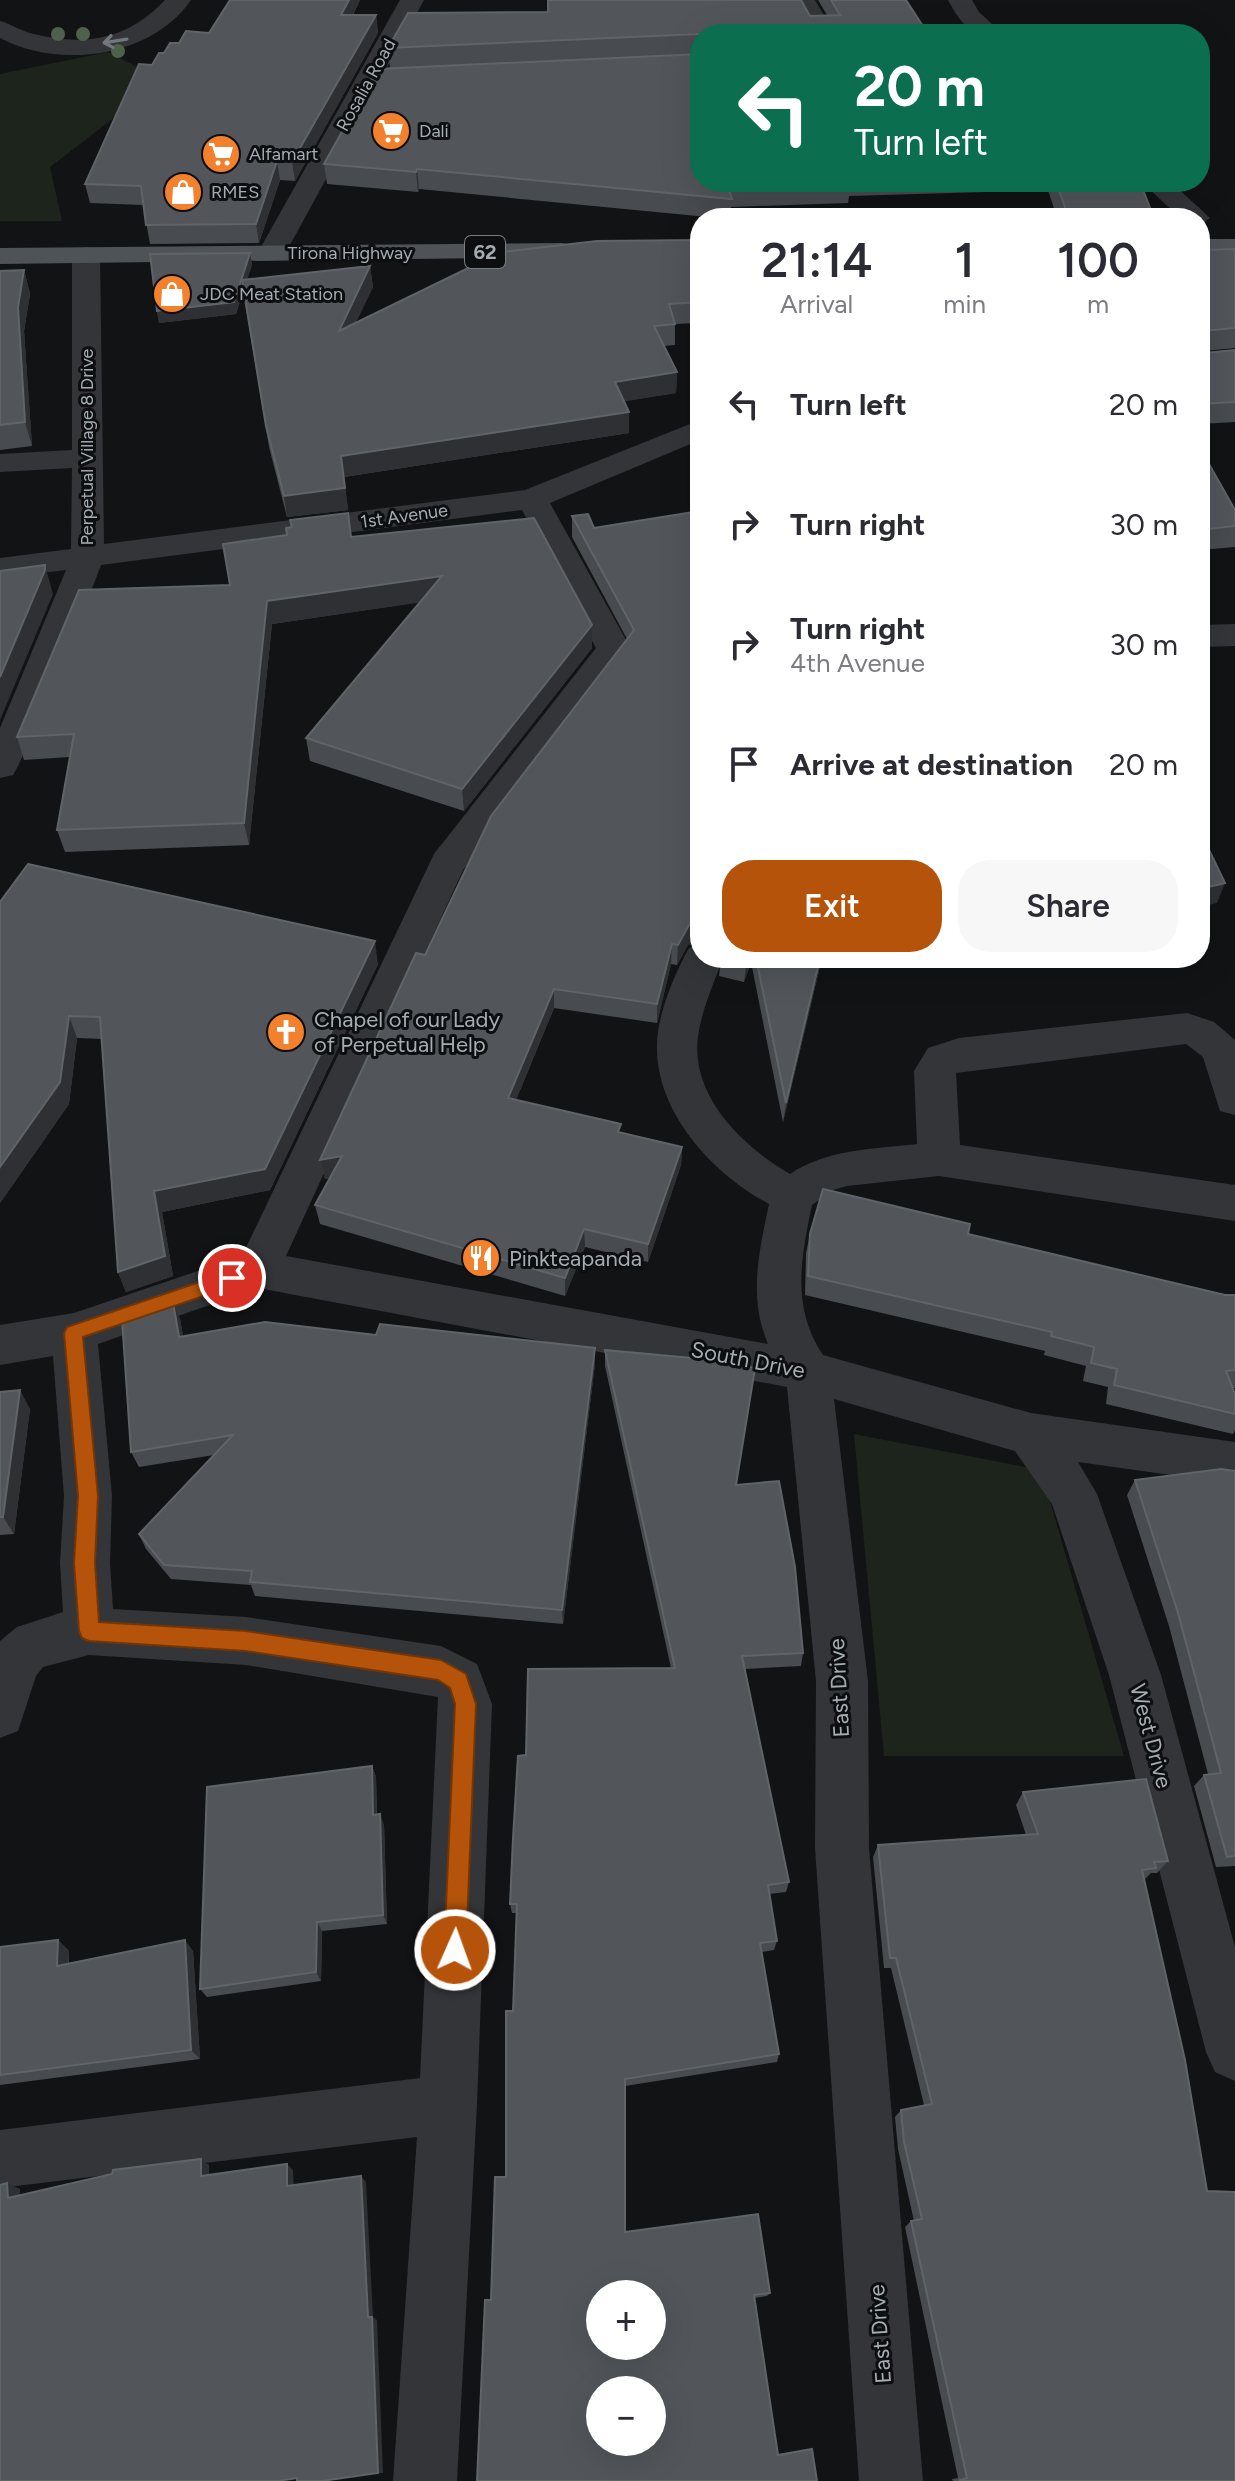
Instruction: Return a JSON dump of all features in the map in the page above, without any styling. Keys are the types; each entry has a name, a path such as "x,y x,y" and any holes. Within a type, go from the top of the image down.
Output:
{"main road":[{"path":"1210,247 1233,247"},
{"name":"Tirona Highway","path":"0,256 589,251"}],"street":[{"path":"0,28 28,43 107,43 141,34 179,0"},
{"name":"Rosalia Road","path":"271,254 371,79 412,0"},
{"path":"803,0 817,24"},
{"path":"960,0 969,16 979,24"},
{"path":"371,79 402,78"},
{"path":"1166,192 1184,208"},
{"path":"1210,229 1233,247"},
{"name":"Perpetual Village 8 Drive","path":"0,766 41,678 87,558 90,519 86,255"},
{"name":"1st Avenue","path":"0,568 532,499 690,433"},
{"path":"0,463 87,458"},
{"path":"0,1345 74,1333 258,1269 447,864 614,649 532,499"},
{"path":"1210,636 1235,635"},
{"path":"700,968 677,1044 679,1078 712,1133 750,1172 792,1196 819,1177 847,1169 939,1159 1235,1203"},
{"path":"939,1159 935,1071 943,1059 959,1054 1187,1028 1210,1034 1223,1053 1235,1099"},
{"name":"East Drive","path":"792,1196 776,1283 782,1326 792,1350 808,1371 842,1681 842,1848 891,2481"},
{"name":"South Drive","path":"258,1269 808,1371 1031,1434 1235,1463"},
{"path":"74,1333 88,1496 85,1563 89,1631"},
{"name":"West Drive","path":"1031,1434 1073,1494 1135,1675 1235,2052"},
{"path":"0,1713 16,1655 33,1642 89,1631 246,1641 441,1670 459,1681 466,1704 448,2104 425,2481"},
{"path":"0,2159 448,2104"}],"shaded area":[{"path":"108,52 151,74 115,117 50,167 62,221 0,221 0,74"},
{"path":"854,1434 1041,1470 1124,1756 884,1756"}],"building":[{"path":"230,0 349,0 341,15 376,15 292,162 277,161 256,224 146,225 141,186 85,184 139,64 152,65 170,43 179,43 186,31 209,33"},
{"path":"548,0 801,0 810,16 840,15 831,0 906,0 922,24 690,24 690,34 388,48 408,13 548,12"},
{"path":"690,54 690,192 730,192 732,199 417,169 416,172 324,164 377,69"},
{"path":"1060,192 1144,192 1150,208 1065,208"},
{"path":"690,240 690,303 669,304 675,324 654,326 677,372 615,382 629,412 341,456 345,488 284,496 266,426 242,280 370,266 339,331 501,252 597,241"},
{"path":"1235,249 1235,328 1210,330 1210,250"},
{"path":"250,253 234,302 157,311 150,254"},
{"path":"24,270 18,307 25,422 0,425 0,271"},
{"path":"1235,350 1235,402 1210,403 1210,352"},
{"path":"1210,466 1235,510 1235,526 1210,529"},
{"path":"348,513 351,537 534,518 592,625 462,789 306,738 442,576 267,601 244,823 57,830 74,734 17,737 79,590 230,585 223,544 287,535 286,528 292,527 290,520"},
{"path":"690,513 690,925 678,945 672,944 657,1004 554,989 508,1098 621,1124 618,1132 682,1147 648,1244 584,1229 565,1278 315,1205 342,1156 320,1160 416,953 425,955 491,816 634,630 572,516 588,514 594,528"},
{"path":"45,565 45,570 0,677 0,571"},
{"path":"1210,852 1225,883 1210,887"},
{"path":"28,864 375,941 265,1169 154,1191 165,1256 118,1272 100,1017 69,1016 60,1082 0,1167 0,902"},
{"path":"758,968 818,968 786,1103"},
{"path":"823,1189 970,1224 968,1234 1235,1295 1235,1370 1226,1371 1235,1394 1235,1414 1114,1385 1117,1369 1091,1363 1094,1347 1051,1336 1052,1332 808,1276 810,1234"},
{"path":"173,1302 179,1337 265,1322 376,1335 380,1324 595,1348 562,1610 250,1582 252,1571 164,1565 139,1534 233,1435 131,1452 122,1319"},
{"path":"605,1350 703,1359 755,1368 736,1485 779,1481 795,1567 803,1653 742,1656 789,1882 768,1885 777,1941 760,1943 779,2054 625,2079 625,2232 758,2214 770,2293 754,2295 778,2455 812,2449 817,2481 477,2481 485,2300 491,2300 495,2177 506,2177 506,2011 513,2011 517,1904 510,1904 518,1756 526,1755 528,1669 675,1668"},
{"path":"20,1390 3,1517 0,1517 0,1392"},
{"path":"1221,1469 1235,1471 1235,1856 1227,1857 1204,1775 1221,1773 1178,1613 1135,1480"},
{"path":"372,1766 373,1815 380,1814 383,1915 317,1922 316,1972 200,1989 207,1787"},
{"path":"1146,1779 1168,1861 1154,1862 1156,1868 1142,1870 1185,2060 1207,2191 1235,2192 1235,2481 960,2481 967,2478 911,2221 922,2219 904,2142 901,2110 932,2104 896,1958 890,1958 878,1845 1038,1834 1023,1792"},
{"path":"58,1940 57,1966 185,1940 191,2050 0,2075 0,1947"},
{"path":"201,2159 201,2176 287,2164 287,2186 361,2176 368,2317 372,2317 378,2473 322,2481 297,2481 297,2478 278,2481 0,2481 0,2185 7,2183 8,2198 112,2174 113,2170"}],"place":[{"name":"Dali","path":"391,131"},
{"name":"Alfamart","path":"221,154"},
{"name":"RMES","path":"183,192"},
{"name":"JDC Meat Station","path":"172,294"},
{"name":"Chapel of our Lady of Perpetual Help","path":"286,1032"},
{"name":"Pinkteapanda","path":"481,1258"}],"route":[{"path":"232,1278 74,1333 88,1496 85,1563 89,1631 246,1641 441,1670 459,1681 466,1704 455,1950"}]}
